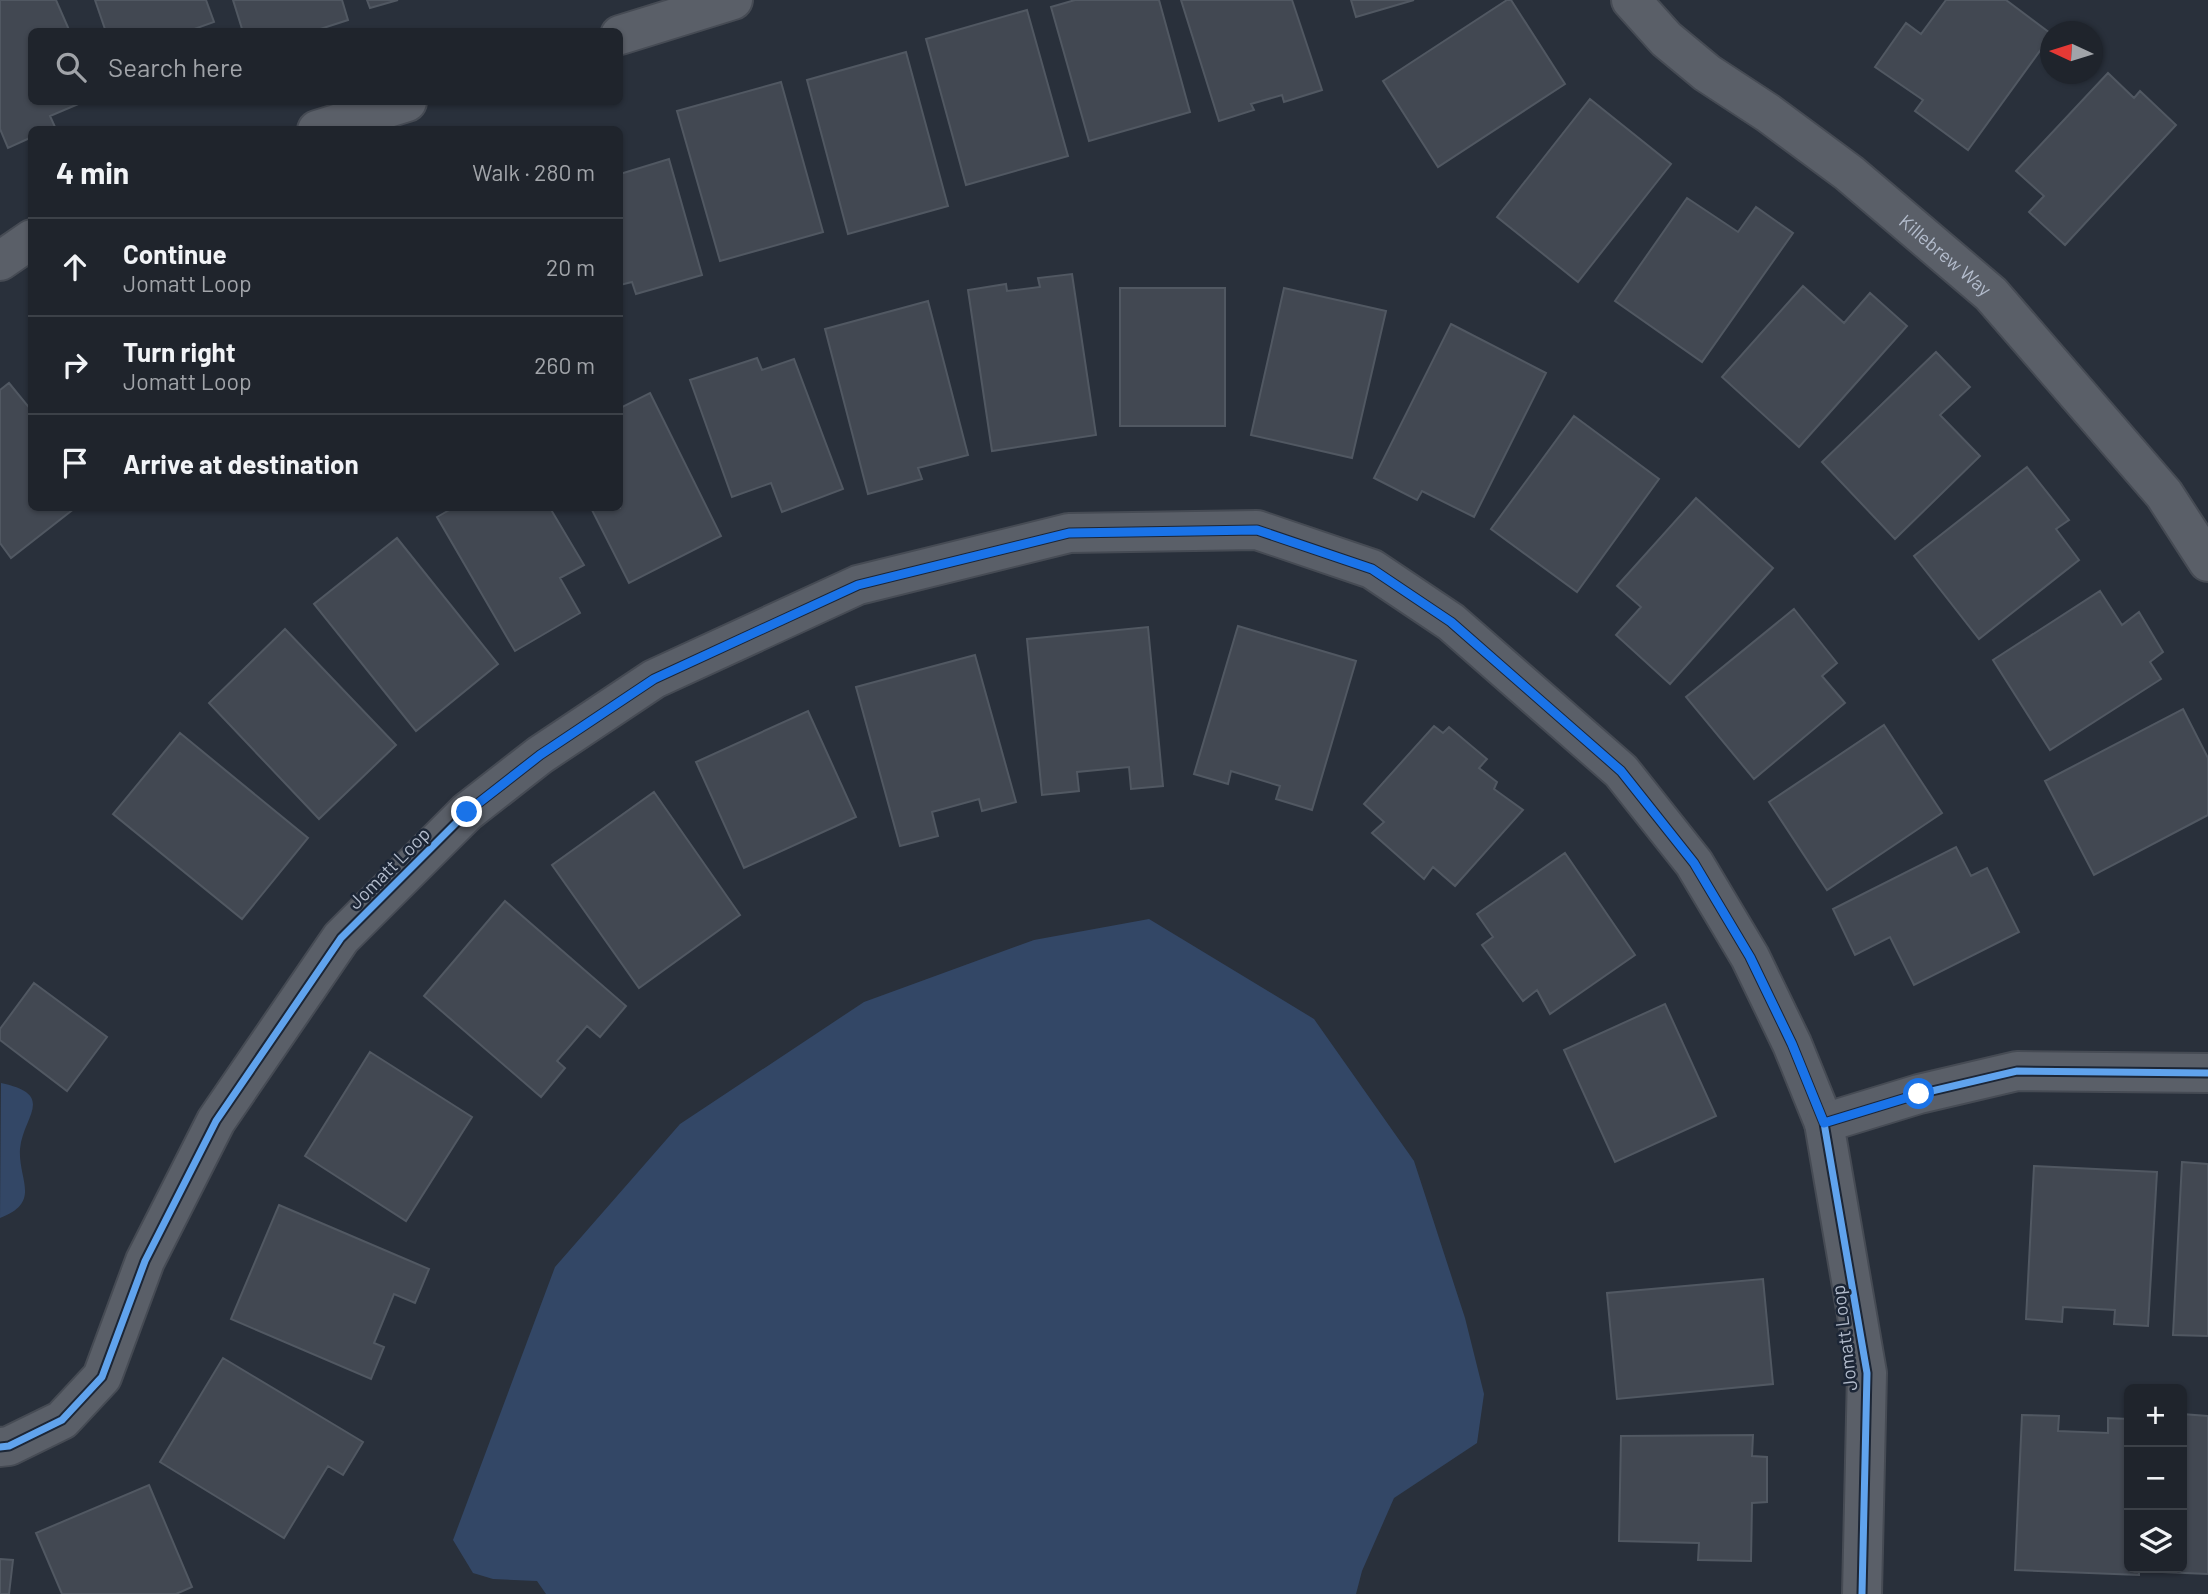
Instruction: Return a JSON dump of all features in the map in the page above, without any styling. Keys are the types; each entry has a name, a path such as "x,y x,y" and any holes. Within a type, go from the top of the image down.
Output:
{"street":[{"path":"623,35 733,0"},
{"name":"Killebrew Way","path":"1631,0 1666,39 1707,73 1769,113 1849,173 1991,294 2164,494 2208,562"},
{"path":"330,126 397,105"},
{"path":"0,261 28,242"},
{"name":"Jomatt Loop","path":"0,1447 9,1446 62,1420 102,1377 145,1261 216,1121 341,938 467,812 540,755 654,679 858,585 1069,533 1257,530 1372,569 1451,622 1621,771 1694,863 1750,957 1792,1044 1824,1123 1867,1373 1862,1594"},
{"path":"1824,1123 1919,1094 2017,1071 2208,1073"}],"water":[{"path":"1149,919 1314,1019 1414,1161 1465,1318 1484,1394 1477,1443 1394,1498 1362,1571 1356,1594 546,1594 537,1581 493,1579 473,1573 453,1540 555,1267 680,1124 864,1002 1034,940"},
{"path":"1,1083 28,1094 33,1108 20,1149 24,1197 21,1205 13,1212 0,1218"}],"building":[{"path":"0,0 56,0 68,28 28,28 28,105 76,105 50,116 55,126 28,126 28,139 8,148 0,129"},
{"path":"95,0 206,0 214,22 197,28 105,28"},
{"path":"233,0 342,0 348,20 323,28 242,28"},
{"path":"367,0 398,0 370,8"},
{"path":"1075,0 1159,0 1190,112 1089,141 1051,7"},
{"path":"1181,0 1292,0 1322,90 1284,102 1282,95 1251,104 1254,110 1219,121"},
{"path":"1351,0 1414,0 1356,17"},
{"path":"1507,0 1511,0 1565,84 1438,167 1383,81"},
{"path":"1946,0 2006,0 2040,26 2040,51 1968,150 1915,111 1923,100 1875,67 1906,23 1921,34"},
{"path":"1027,10 1068,156 966,185 926,39"},
{"path":"906,52 948,206 848,234 807,80"},
{"path":"2108,73 2134,98 2140,91 2176,125 2065,245 2029,212 2044,196 2016,171 2098,84 2103,84 2103,78"},
{"path":"781,82 823,232 720,261 677,111"},
{"path":"1590,99 1671,164 1578,282 1497,217"},
{"path":"669,159 702,275 636,294 632,282 623,284 623,173"},
{"path":"1687,198 1738,232 1756,207 1793,233 1702,362 1615,301"},
{"path":"1072,274 1096,435 992,451 968,290 1006,284 1007,291 1040,287 1038,278"},
{"path":"1803,286 1844,323 1870,293 1907,326 1799,447 1722,377"},
{"path":"1120,288 1225,288 1225,426 1120,426"},
{"path":"1284,288 1386,311 1352,458 1251,435"},
{"path":"928,301 968,455 918,468 922,479 868,494 825,329"},
{"path":"1451,324 1546,373 1474,517 1422,491 1417,500 1374,478"},
{"path":"1936,352 1970,387 1940,415 1980,456 1895,539 1822,462"},
{"path":"757,358 762,370 794,359 843,489 782,512 771,483 732,497 690,380"},
{"path":"9,383 28,406 28,511 71,511 11,558 0,543 0,390"},
{"path":"650,393 721,536 629,583 593,511 623,511 623,406"},
{"path":"1574,416 1659,479 1577,592 1491,529"},
{"path":"2027,467 2069,520 2056,529 2079,560 1979,639 1914,556"},
{"path":"1696,498 1773,568 1670,684 1616,635 1641,607 1617,586"},
{"path":"448,511 552,511 584,565 560,578 580,613 515,651 437,517"},
{"path":"397,538 498,664 416,731 314,604"},
{"path":"2100,591 2122,625 2139,612 2163,652 2150,662 2161,679 2050,750 1993,660"},
{"path":"1794,609 1837,663 1822,676 1845,703 1754,779 1686,697"},
{"path":"1238,626 1356,661 1312,810 1276,799 1280,786 1231,771 1228,784 1194,774"},
{"path":"1148,627 1163,786 1131,789 1129,767 1077,772 1079,791 1042,795 1027,639"},
{"path":"285,629 396,745 319,819 209,703"},
{"path":"975,655 1016,802 982,811 979,799 932,812 938,836 900,846 856,687"},
{"path":"2183,709 2208,758 2208,815 2094,875 2045,781"},
{"path":"808,711 856,817 744,868 696,762"},
{"path":"1884,725 1942,813 1827,890 1769,802"},
{"path":"1434,726 1443,733 1449,727 1487,759 1479,768 1497,782 1494,789 1523,810 1455,886 1433,867 1424,879 1372,833 1384,822 1364,804"},
{"path":"180,733 308,838 242,919 113,814"},
{"path":"654,792 740,915 639,988 552,865"},
{"path":"1956,847 1971,876 1987,868 2019,932 1914,985 1890,937 1855,955 1833,909"},
{"path":"1565,853 1635,955 1550,1014 1537,990 1523,1001 1482,945 1493,937 1477,914"},
{"path":"505,901 626,1006 600,1037 587,1026 557,1061 565,1068 541,1097 424,996"},
{"path":"34,983 107,1037 67,1091 0,1040 0,1029"},
{"path":"1665,1004 1716,1116 1615,1162 1564,1050"},
{"path":"370,1052 472,1117 406,1221 305,1156"},
{"path":"2182,1162 2208,1164 2208,1336 2173,1335"},
{"path":"2034,1166 2157,1172 2148,1326 2114,1324 2115,1310 2063,1307 2062,1322 2026,1319"},
{"path":"279,1205 429,1269 415,1303 394,1294 374,1343 384,1347 371,1379 231,1319"},
{"path":"1763,1279 1773,1384 1617,1399 1607,1293"},
{"path":"223,1358 363,1442 343,1475 328,1466 284,1538 160,1462"},
{"path":"2187,1414 2208,1416 2208,1574 2186,1573"},
{"path":"2022,1415 2059,1416 2058,1431 2108,1433 2108,1418 2124,1419 2124,1573 2139,1575 2015,1570"},
{"path":"1753,1435 1752,1456 1767,1457 1767,1502 1752,1503 1751,1561 1698,1560 1699,1543 1619,1541 1621,1436"},
{"path":"149,1485 192,1587 176,1594 62,1594 36,1533"},
{"path":"0,1559 13,1560 9,1594 0,1594"}],"cycle path":[{"path":"0,1447 9,1446 62,1420 102,1377 145,1261 216,1121 341,938 467,812 540,755 654,679 858,585 1069,533 1257,530 1372,569 1451,622 1621,771 1694,863 1750,957 1792,1044 1824,1123"},
{"path":"1862,1594 1867,1373 1824,1123 1919,1094 2017,1071 2208,1073"}],"route":[{"path":"467,812 540,755 654,679 858,585 1069,533 1257,530 1372,569 1451,622 1621,771 1694,863 1750,957 1792,1044 1824,1123 1919,1094"}]}
